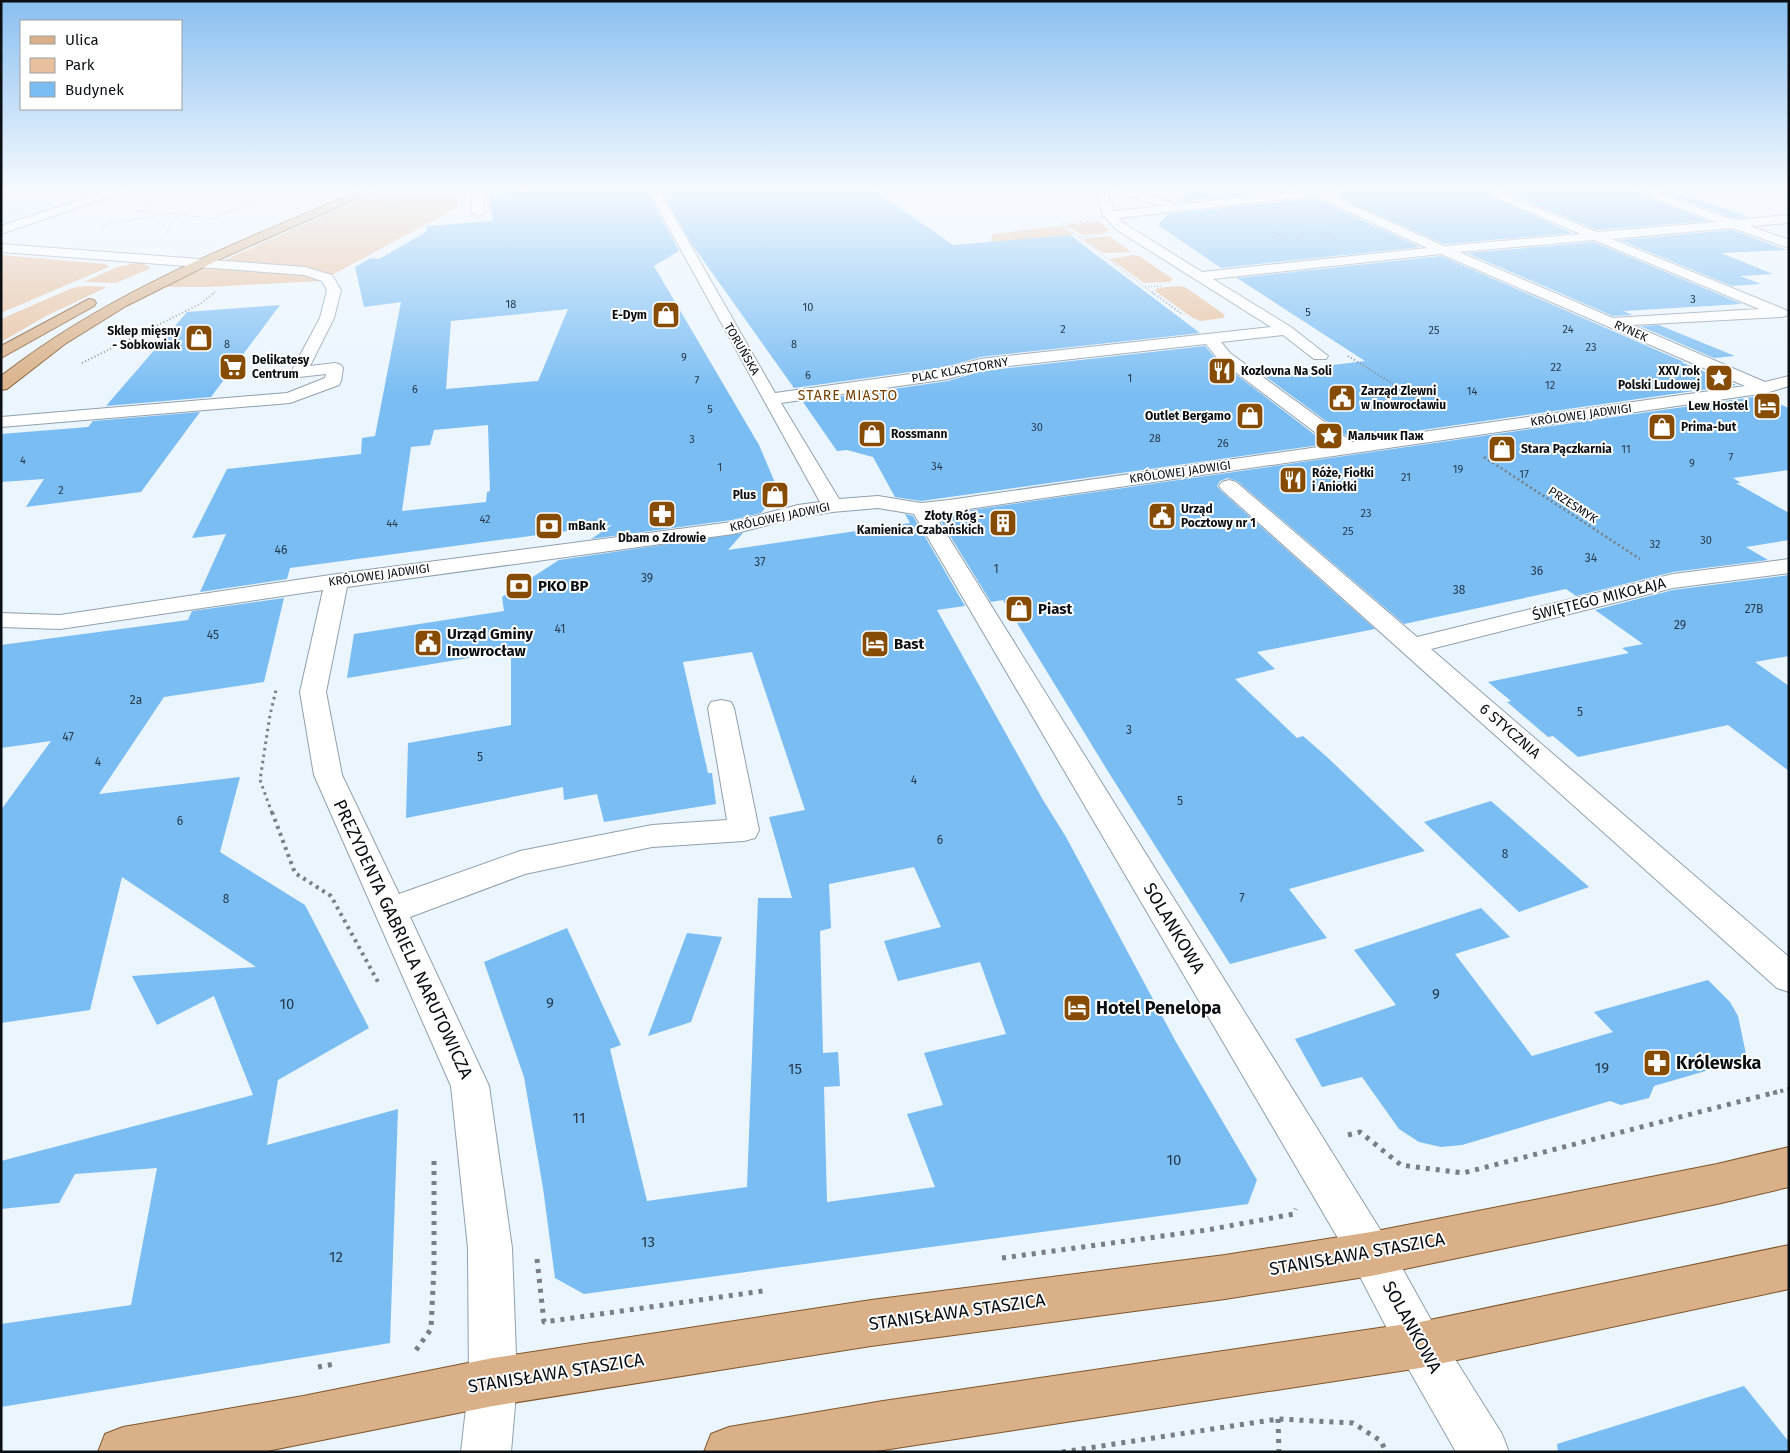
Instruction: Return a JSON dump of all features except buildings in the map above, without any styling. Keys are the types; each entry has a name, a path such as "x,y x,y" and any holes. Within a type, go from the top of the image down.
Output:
{"main road":[{"path":"118,289 188,258"},
{"path":"3,381 49,348 119,304 215,258"},
{"path":"1,353 64,316 103,296"},
{"name":"STANISŁAWA STASZICA","path":"123,1452 303,1420 493,1382 871,1324 1225,1277 1371,1254 1708,1186 1789,1167"},
{"path":"729,1452 883,1425 1420,1345 1789,1267"}],"street":[{"path":"1,422 290,398 332,381 335,368 299,372 327,318 334,290 327,278 306,271 125,258"},
{"path":"239,258 249,268"},
{"name":"TORUŃSKA","path":"691,258 832,506"},
{"path":"1171,258 1286,330 1320,356"},
{"path":"1200,276 1369,258"},
{"path":"1460,258 1609,322"},
{"path":"1649,258 1785,312"},
{"name":"RYNEK","path":"1609,322 1785,312"},
{"name":"RYNEK","path":"1609,322 1789,399"},
{"name":"PLAC KLASZTORNY","path":"770,399 948,374 980,364 1286,330"},
{"path":"1211,338 1224,356 1347,447"},
{"path":"1766,388 1777,383 1789,382"},
{"name":"KRÓLOWEJ JADWIGI","path":"1,620 60,622 337,581 733,528 798,511 832,506 878,502 921,509 1766,388"},
{"name":"6 STYCZNIA","path":"1229,486 1789,978"},
{"name":"SOLANKOWA","path":"921,509 1371,1254 1420,1345 1484,1452"},
{"name":"ŚWIĘTEGO MIKOŁAJA","path":"1413,646 1673,581 1789,566"},
{"name":"PREZYDENTA GABRIELA NARUTOWICZA","path":"337,581 313,692 328,775 470,1086 490,1248 493,1382 486,1452"},
{"path":"390,911 520,863 652,836 744,830 721,708"}],"path":[{"path":"1144,288 1156,286"},
{"path":"80,364 200,304 219,288 210,288"},
{"name":"PRZESMYK","path":"1448,434 1673,581"},
{"path":"277,688 270,714 260,780 295,873 331,896 382,988"},
{"path":"1306,1146 1360,1132 1401,1165 1463,1173 1789,1089"},
{"path":"413,1354 431,1329 434,1267 434,1149"},
{"path":"1207,1230 1294,1214 1298,1206"},
{"path":"536,1253 544,1322 661,1306"},
{"path":"318,1367 337,1364"},
{"path":"1278,1419 1279,1452"},
{"path":"1062,1452 1278,1419 1353,1423 1381,1441 1386,1452"}],"green space":[{"path":"1,258 34,258 106,264 109,267 1,313"},
{"path":"229,258 364,258 321,281 207,287 164,287"},
{"path":"1142,258 1173,279 1170,282 1144,283 1110,259"},
{"path":"140,262 150,267 149,269 116,283 84,282 117,267"},
{"path":"84,286 107,287 46,316 1,342 1,319 72,288"},
{"path":"1185,287 1225,315 1223,318 1201,321 1193,318 1155,291 1157,288"}],"place":[{"name":"E-Dym","path":"666,315"},
{"name":"Sklep mięsny - Sobkowiak","path":"199,338"},
{"name":"Delikatesy Centrum","path":"233,367"},
{"name":"Kozlovna Na Soli","path":"1222,371"},
{"name":"XXV rok Polski Ludowej","path":"1719,378"},
{"name":"Zarząd Zlewni w Inowrocławiu","path":"1342,398"},
{"name":"Lew Hostel","path":"1767,406"},
{"name":"Outlet Bergamo","path":"1250,416"},
{"name":"Prima-but","path":"1662,427"},
{"name":"Rossmann","path":"872,434"},
{"name":"Мальчик Паж","path":"1329,436"},
{"name":"Stara Pączkarnia","path":"1502,449"},
{"name":"Róże, Fiołki i Aniołki","path":"1293,480"},
{"name":"Plus","path":"775,495"},
{"name":"Dbam o Zdrowie","path":"662,514"},
{"name":"Urząd Pocztowy nr 1","path":"1162,516"},
{"name":"Złoty Róg - Kamienica Czabańskich","path":"1003,523"},
{"name":"mBank","path":"549,526"},
{"name":"PKO BP","path":"519,586"},
{"name":"Piast","path":"1019,609"},
{"name":"Urząd Gminy Inowrocław","path":"428,643"},
{"name":"Bast","path":"875,644"},
{"name":"Hotel Penelopa","path":"1077,1008"},
{"name":"Królewska","path":"1657,1063"}],"district":[{"name":"STARE MIASTO","path":"848,395"}]}
